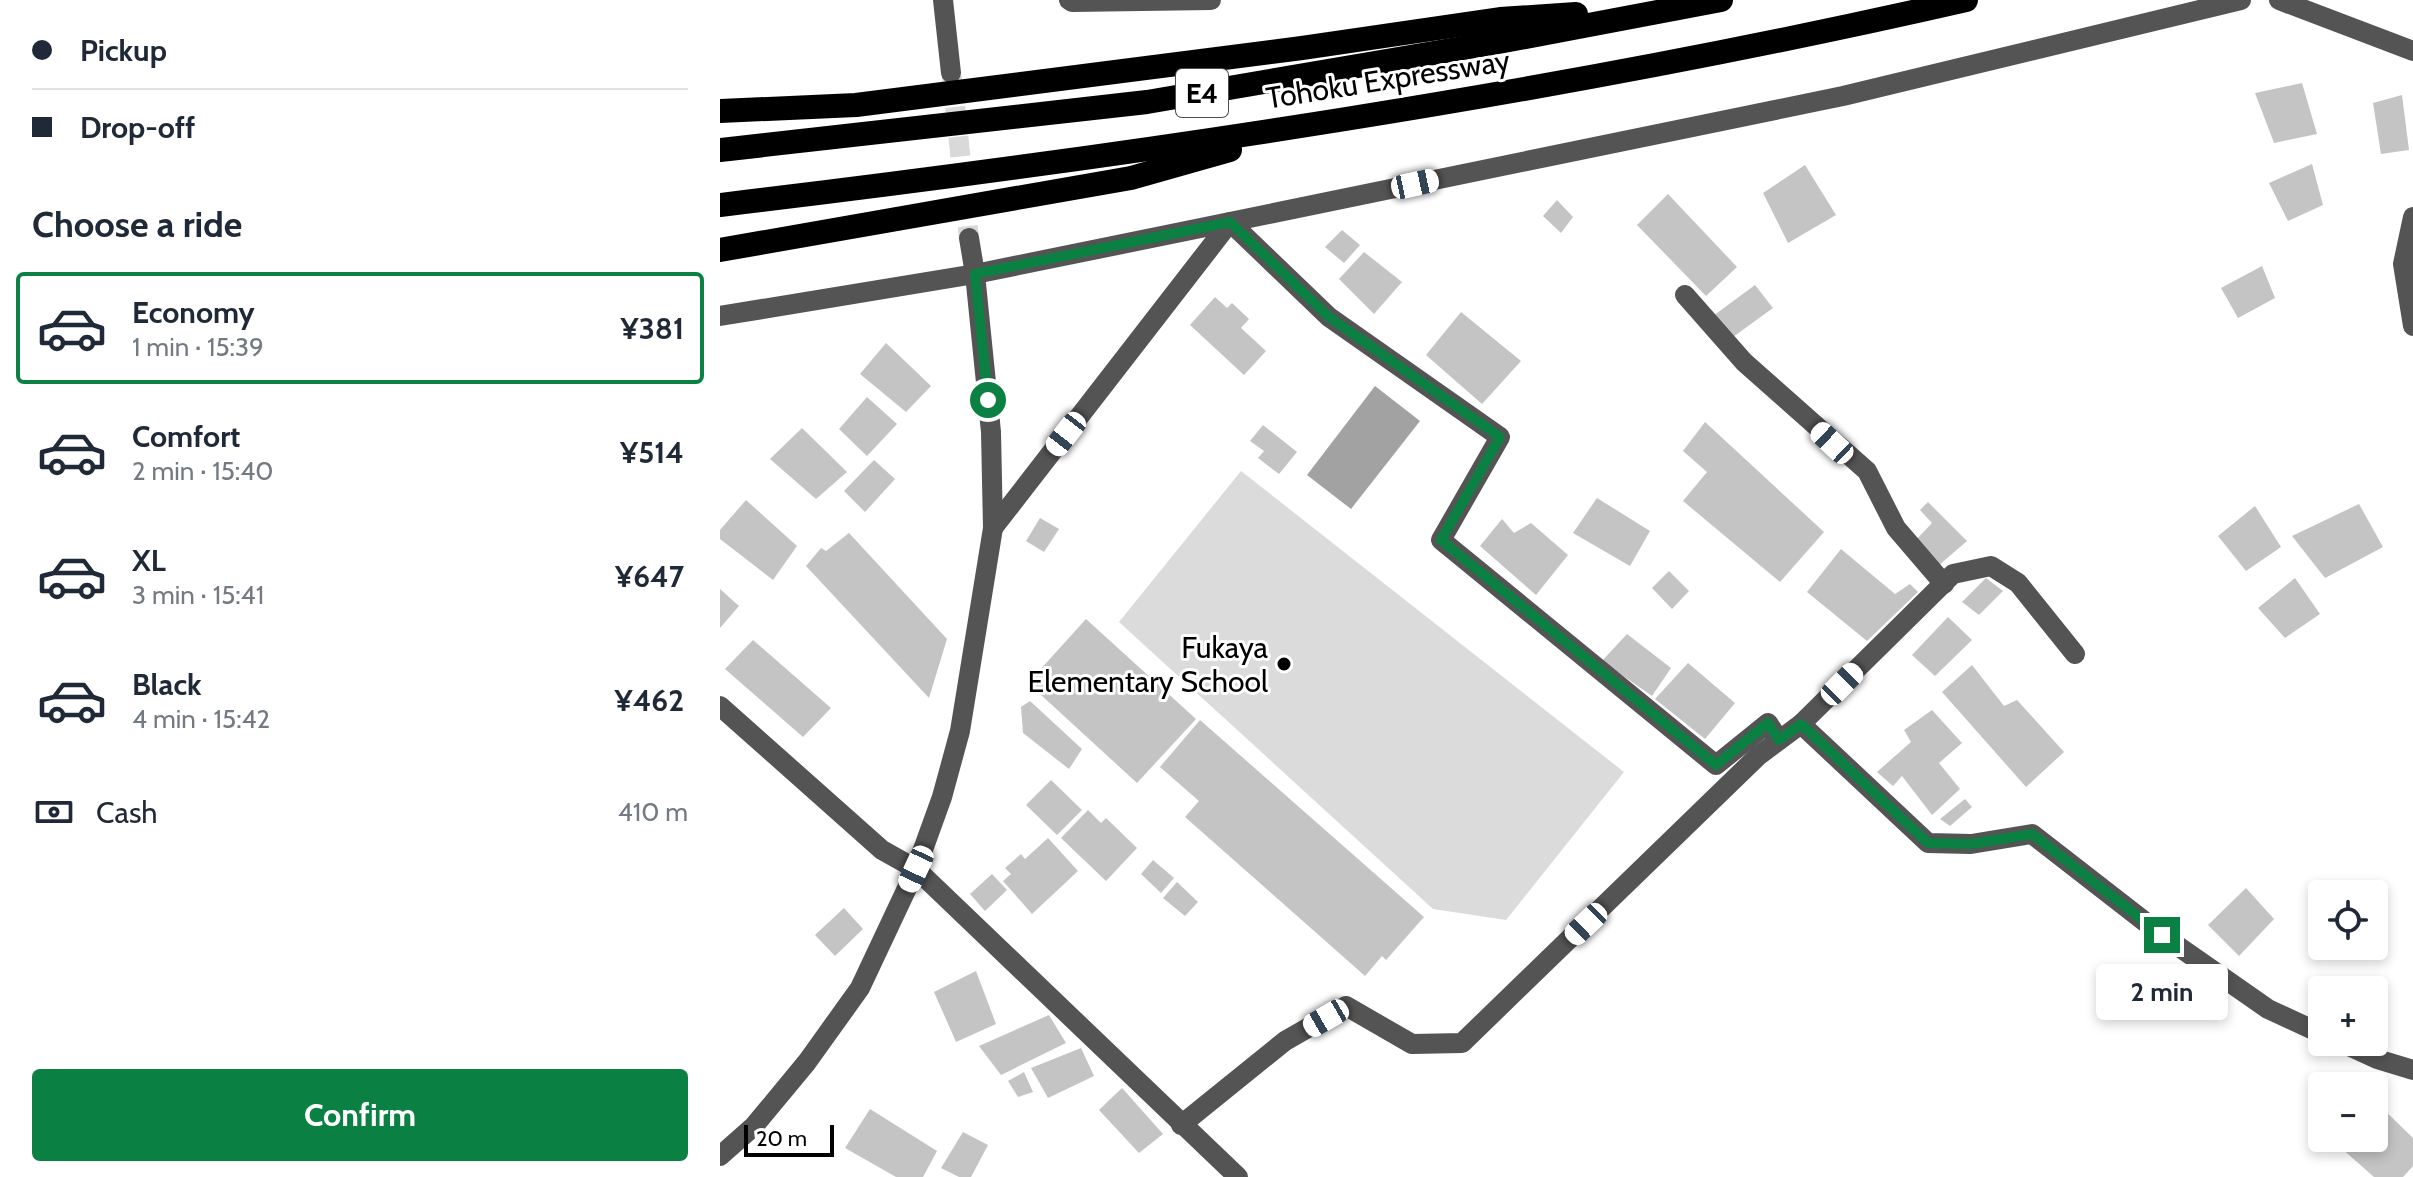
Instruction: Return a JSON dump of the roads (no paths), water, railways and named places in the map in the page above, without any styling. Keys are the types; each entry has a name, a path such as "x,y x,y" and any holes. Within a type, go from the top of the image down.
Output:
{"highway":[{"name":"Tohoku Expressway","path":"720,150 1147,102 1504,41 1721,0"},
{"name":"Tohoku Expressway","path":"720,205 978,174 1324,123 1694,59 1966,0"},
{"path":"720,111 856,105 1302,48 1500,19 1680,8"},
{"path":"720,250 1131,178 1324,123"}],"street":[{"path":"943,0 951,73"},
{"path":"1069,0 1211,0"},
{"path":"720,316 975,274 1843,96 2241,0"},
{"path":"2279,0 2413,51"},
{"path":"2413,217 2403,264 2413,326"},
{"path":"993,528 1230,222"},
{"path":"1230,222 1329,317 1500,437 1441,540 1716,765 1768,723 1779,740"},
{"path":"720,1156 754,1126 807,1062 860,988 916,869 942,797 960,731 993,528 991,432 969,238"},
{"path":"1685,295 1744,362 1867,471 1896,528 1944,584"},
{"path":"1181,1125 1285,1041 1346,1006 1412,1044 1462,1043 1758,756 1801,724 1953,574 1991,566 2018,583 2075,654"},
{"path":"720,706 882,850 916,869 1238,1177"},
{"path":"1801,724 1928,843 1971,844 2032,834 2162,935 2268,1009 2308,1028"},
{"path":"2370,1056 2413,1070"}],"tunnel":[{"path":"952,77 969,238"}],"place":[{"name":"Fukaya Elementary School","path":"1284,664"}]}
